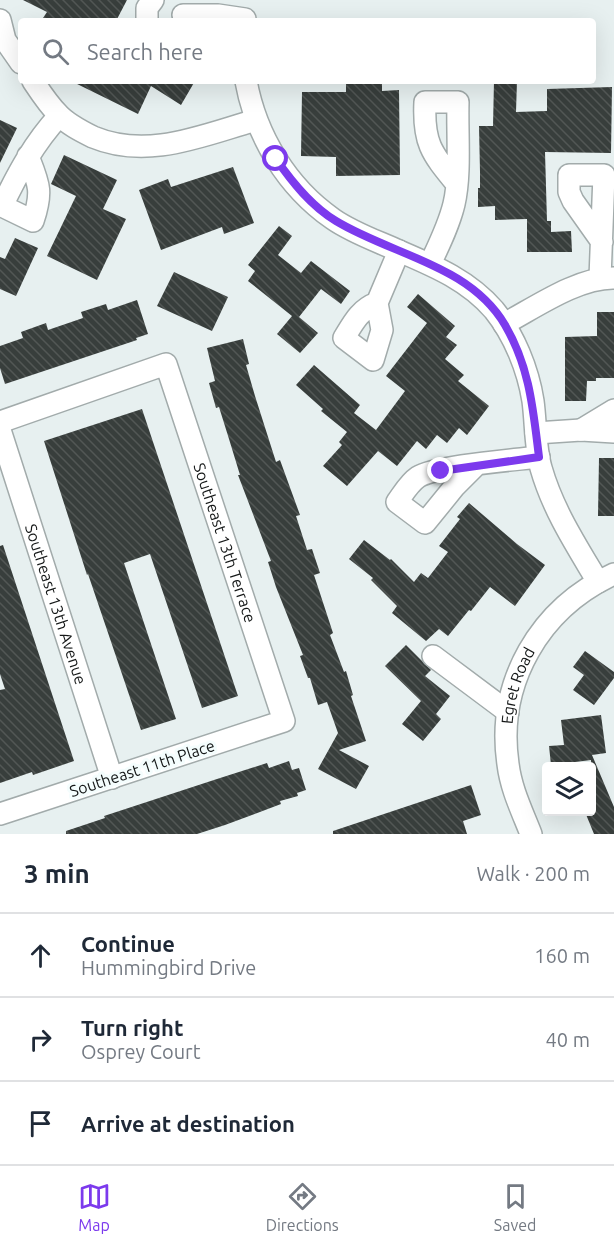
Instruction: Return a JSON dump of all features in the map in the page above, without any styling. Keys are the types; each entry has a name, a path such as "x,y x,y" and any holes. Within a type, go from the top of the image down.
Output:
{"street":[{"path":"147,18 147,8 153,0"},
{"path":"181,12 218,15 246,13"},
{"path":"2,34 18,58"},
{"path":"35,84 59,116 82,132 99,139 137,147 168,145 256,120"},
{"path":"247,84 256,120 265,140 287,176 316,206 334,220 430,264 465,283 479,294 504,324 524,366 539,457 556,509 606,578"},
{"path":"28,156 59,116"},
{"path":"430,264 448,223 454,203 456,183"},
{"path":"504,324 572,288 607,278 602,242"},
{"path":"377,303 399,251"},
{"name":"Southeast 13th Terrace","path":"0,422 166,364 284,721"},
{"path":"581,430 614,410"},
{"name":"Southeast 13th Avenue","path":"0,430 112,778"},
{"path":"536,433 581,430 614,432"},
{"path":"475,466 539,457"},
{"name":"Egret Road","path":"531,834 518,804 506,753 508,712 516,680 527,654 558,611 577,595 606,578"},
{"path":"433,656 508,712"},
{"name":"Southeast 11th Place","path":"0,814 284,721"}],"building":[{"path":"23,0 127,0 118,18 43,18 47,12"},
{"path":"77,84 193,84 181,105 151,86 138,114"},
{"path":"346,84 382,84 382,91 399,90 400,175 336,176 336,157 301,156 302,92 346,92"},
{"path":"494,84 517,84 516,112 547,111 547,89 612,87 611,153 545,152 547,221 551,221 551,232 571,231 572,252 527,252 527,219 495,220 495,206 478,207 479,126 493,126"},
{"path":"0,120 17,128 0,163"},
{"path":"64,155 117,180 103,209 126,219 97,280 47,256 76,196 51,184"},
{"path":"233,167 254,223 224,234 222,227 161,250 139,190 168,179 171,187"},
{"path":"279,226 292,236 278,255 301,273 311,261 350,291 341,304 321,289 299,317 318,333 300,353 277,334 292,316 248,281 255,271 248,265"},
{"path":"15,238 38,248 16,296 0,289 0,257 5,259"},
{"path":"174,272 228,297 212,331 157,306"},
{"path":"418,294 455,326 446,337 457,345 445,359 464,375 458,381 489,406 467,435 459,428 447,443 437,435 426,449 417,441 397,466 378,451 347,486 323,466 342,445 339,442 347,432 321,411 323,409 296,385 314,365 360,405 354,413 376,430 405,391 386,376 427,323 407,307"},
{"path":"137,300 148,334 136,338 137,340 5,384 0,368 0,346 23,338 21,332 46,323 48,330 83,318 81,312 106,304 108,310"},
{"path":"597,312 614,312 614,378 596,378 596,381 587,381 586,401 565,401 565,337 597,336"},
{"path":"243,339 249,364 246,365 255,396 276,462 280,460 300,515 296,516 307,550 312,549 320,573 314,575 333,633 330,635 344,672 346,671 353,695 351,696 366,741 339,750 369,766 356,789 318,769 338,733 327,702 318,705 310,678 308,678 300,656 303,655 276,587 268,562 271,561 238,475 240,475 219,407 216,408 209,383 215,381 207,348"},
{"path":"142,409 238,696 202,708 150,554 124,563 176,719 141,730 87,575 44,441"},
{"path":"599,458 614,458 614,516 598,516"},
{"path":"469,503 545,565 515,606 490,587 448,636 439,629 426,641 392,613 397,606 371,580 373,578 349,559 364,540 391,559 414,582 421,573 428,578 448,552 439,546 460,519 457,517"},
{"path":"3,545 74,761 0,783 0,690 5,689 0,674 0,546"},
{"path":"406,645 431,670 425,676 450,696 436,714 441,719 423,741 402,724 421,701 385,666"},
{"path":"585,651 614,672 614,678 594,705 573,690 584,675 573,667"},
{"path":"601,715 606,753 592,755 595,762 591,760 551,762 549,746 564,745 561,720"},
{"path":"289,761 292,770 299,768 306,790 297,793 298,796 280,801 281,804 225,825 197,834 66,834 66,831 105,818 104,816 217,779 267,763 269,768"},
{"path":"596,764 614,807 614,834 594,834 587,816 596,816"},
{"path":"471,785 481,815 463,821 467,834 333,834 333,831"}],"route":[{"path":"276,159 301,191 334,220 430,264 465,283 479,294 504,324 524,366 533,402 539,457 441,471"}]}
